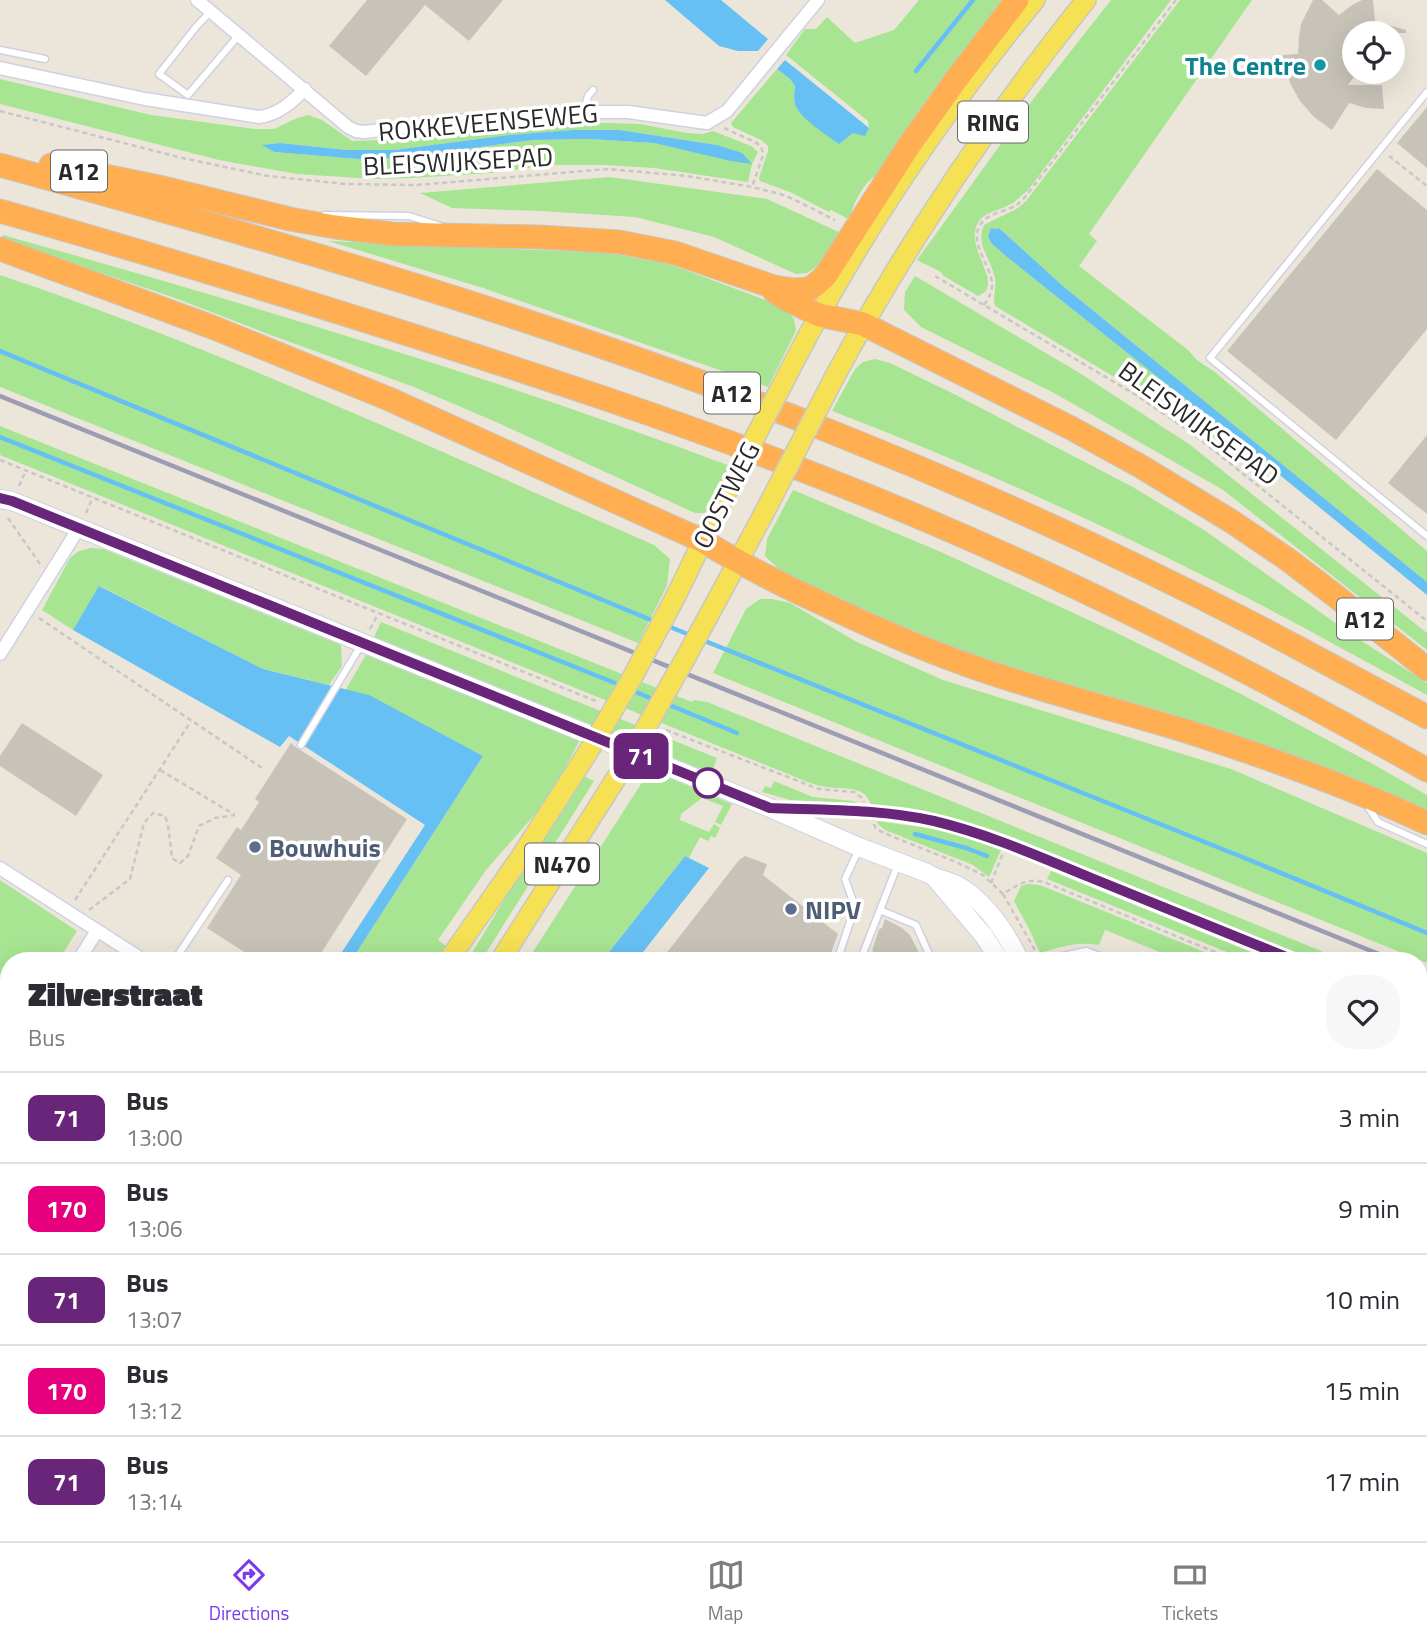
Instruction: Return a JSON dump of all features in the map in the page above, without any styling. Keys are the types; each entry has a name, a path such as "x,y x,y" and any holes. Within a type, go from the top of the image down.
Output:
{"highway":[{"path":"761,283 802,290 822,280 908,147 1017,0"},
{"name":"A12","path":"0,155 159,187 335,227 383,233 591,240 649,247 702,261 761,283 818,315 863,324 1071,428 1140,466 1243,529 1318,582 1427,669"},
{"name":"A12","path":"0,165 280,245 510,316 757,403 946,479 1076,537 1255,625 1427,717"},
{"name":"A12","path":"0,211 314,304 499,363 712,435 825,479 977,543 1122,609 1261,679 1427,770"},
{"path":"0,249 222,331 389,399 703,541 738,562 843,613 934,653 1284,764 1358,792 1427,823"}],"main road":[{"name":"OOSTWEG","path":"454,952 520,858 637,670 818,315 855,253 924,148 1035,0"},
{"name":"OOSTWEG","path":"505,952 624,766 670,688 834,377 912,243 968,156 1086,0"}],"street":[{"name":"ROKKEVEENSEWEG","path":"197,0 356,131 485,118 583,112 628,112 707,123"},
{"path":"707,123 727,111 818,0"},
{"path":"0,68 101,91 259,117 288,105 306,89"},
{"path":"0,499 12,501 79,528 960,886 980,902 1008,937 1016,952"},
{"path":"0,654 79,528"},
{"path":"0,868 128,952"},
{"path":"935,878 994,952"},
{"path":"84,952 97,930"}],"lane":[{"path":"211,11 159,74 188,95 239,34"},
{"path":"0,50 45,59"},
{"path":"583,112 593,90"},
{"path":"1427,92 1210,358 1427,536"},
{"path":"301,745 362,643"},
{"path":"1358,792 1378,822 1427,844"},
{"path":"770,808 868,812 969,830 1274,952"},
{"path":"840,952 855,907 845,879 859,847"},
{"path":"864,952 899,862"},
{"path":"180,952 228,880"},
{"path":"880,910 916,925 928,952"}],"path":[{"path":"984,305 992,284 977,242 978,229 985,219 1017,204 1026,196 1176,0"},
{"name":"BLEISWIJKSEPAD","path":"0,111 178,157 255,173 346,184 416,185 608,169 687,176 752,187 793,199 835,220"},
{"path":"707,123 726,129 762,149 763,155 752,187"},
{"path":"1381,149 1427,186"},
{"name":"BLEISWIJKSEPAD","path":"935,276 1136,395 1192,433 1427,621"},
{"path":"27,611 262,768"},
{"path":"73,915 191,720"},
{"path":"73,915 131,879 144,823 153,813 165,816 172,858 180,863 188,856 200,826 215,818 235,815 159,770"},
{"path":"991,883 1007,844"},
{"path":"1003,894 1035,952"}],"green space":[{"path":"919,0 1010,0 878,174 864,188 856,201 850,220 760,181 768,146 733,127 731,123 777,69 795,86 794,101 806,119 839,143 853,133 869,128 868,121 786,55 805,29 816,29 827,17 855,43 894,30"},
{"path":"1111,0 1171,0 1029,189 1007,206 987,214 979,221 975,241 988,285 985,292 978,296 917,260 1037,94"},
{"path":"1180,0 1252,0 1089,234 1097,241 1079,266 1188,350 1427,551 1427,582 1063,286 999,228 991,228 988,238 1007,257 1238,441 1230,457 1158,403 995,306 995,278 981,239 984,225 1018,208 1026,201"},
{"path":"0,79 151,115 255,129 274,129 308,115 322,120 352,141 575,122 640,124 687,133 703,134 713,131 751,146 758,152 748,182 654,168 604,165 552,165 491,173 375,179 297,174 219,160 0,104","holes":["573,130 620,130 717,145 706,154 654,143 589,139 534,140 419,157 358,159 274,152 263,145 280,143 347,150 394,150 509,135"]},
{"path":"610,177 767,199 841,233 816,267 807,273 796,274 714,237 635,217 452,208 420,193"},
{"path":"3,235 369,343 550,402 730,466 704,513 695,513 414,387 175,298 1,239"},
{"path":"328,241 610,253 672,265 784,307 794,319 796,331 768,387 483,288"},
{"path":"0,275 84,304 248,369 654,545 670,559 667,586 638,643 0,387"},
{"path":"915,276 1078,372 1189,444 1427,633 1427,650 1223,490 1054,393 921,327 904,310 905,292"},
{"path":"875,359 890,363 952,393 1131,486 1204,530 1354,636 1427,683 1427,695 1270,610 1122,536 978,470 832,411 855,369 863,362"},
{"path":"0,426 692,702 707,702 1324,952 1295,952 990,829 920,810 871,805 868,798 858,791 810,783 0,455"},
{"path":"793,490 941,552 1241,694 1427,795 1427,811 979,658 898,627 783,573 765,556 767,539"},
{"path":"103,549 341,645 342,666 329,685 263,669 100,586 73,630 42,610 70,558 79,551"},
{"path":"760,599 790,603 857,642 943,680 1231,769 1427,853 1427,952 1400,952 713,673 746,609"},
{"path":"381,622 717,758 712,772 374,637"},
{"path":"366,655 580,740 547,801 486,870 438,940 446,946 441,952 357,952 483,756 346,689"},
{"path":"650,770 732,804 721,825 715,822 723,806 702,798 681,814 680,820 709,832 714,824 720,828 715,838 711,836 708,841 700,837 689,858 685,856 609,952 533,952"},
{"path":"584,776 594,781 487,952 472,952"},
{"path":"774,781 813,797 857,803 790,800 762,792 765,786 771,788"},
{"path":"877,821 934,829 1001,850 989,877 973,865 885,830"},
{"path":"1051,871 1251,952 1227,952 1047,879"},
{"path":"0,880 77,931 64,952 0,952"},
{"path":"1040,885 1205,952 1160,952 1105,930 1099,945 1076,944 1040,952 1014,901 1021,886"}],"water":[{"path":"665,0 721,0 768,39 758,51 738,51 719,46"},
{"path":"785,60 869,128 865,136 853,133 839,144 808,120 795,104 795,86 777,69"},
{"path":"573,130 620,130 717,145 742,153 752,164 654,143 589,139 534,140 419,157 358,159 274,152 262,145 280,143 347,150 394,150 509,135"},
{"path":"991,228 999,228 1063,286 1427,582 1427,595 1007,257 991,243 988,237"},
{"path":"99,586 263,669 369,695 483,756 357,952 342,952 425,825 289,736 280,747 73,630"},
{"path":"685,856 709,868 643,952 609,952"}],"building":[{"path":"367,0 503,0 469,41 425,5 366,76 329,46"},
{"name":"The Centre","path":"1313,0 1322,0 1339,15 1362,0 1373,0 1375,21 1342,21 1342,84 1382,85 1384,109 1349,103 1332,130 1314,117 1300,101 1290,83 1283,55 1298,54 1301,24"},
{"path":"1427,107 1427,168 1397,143"},
{"path":"1377,169 1427,210 1427,329 1336,440 1227,351"},
{"path":"1427,435 1427,514 1388,483"},
{"path":"22,723 103,775 76,816 0,766 0,756"},
{"path":"291,743 407,819 322,952 244,952 207,928 241,875 216,858 237,827 241,830 259,802 255,799"},
{"path":"745,856 767,864 763,875 838,934 831,952 667,952 739,860"},
{"path":"885,919 902,928 910,935 918,952 872,951 879,929"}],"waterway":[{"path":"916,71 973,0"},
{"path":"0,351 656,622"},
{"path":"0,437 620,685"},
{"path":"668,626 692,636"},
{"path":"700,639 1427,933"},
{"path":"631,690 655,700"},
{"path":"667,704 737,733"},
{"path":"915,834 987,856"}],"railway":[{"path":"0,396 1374,952"}],"bus line":[{"name":"71","path":"0,498 770,808 868,812 932,821 969,830 1274,952"}],"place":[{"name":"The Centre","path":"1320,65"},
{"name":"Bouwhuis","path":"255,847"},
{"name":"NIPV","path":"791,909"}]}
